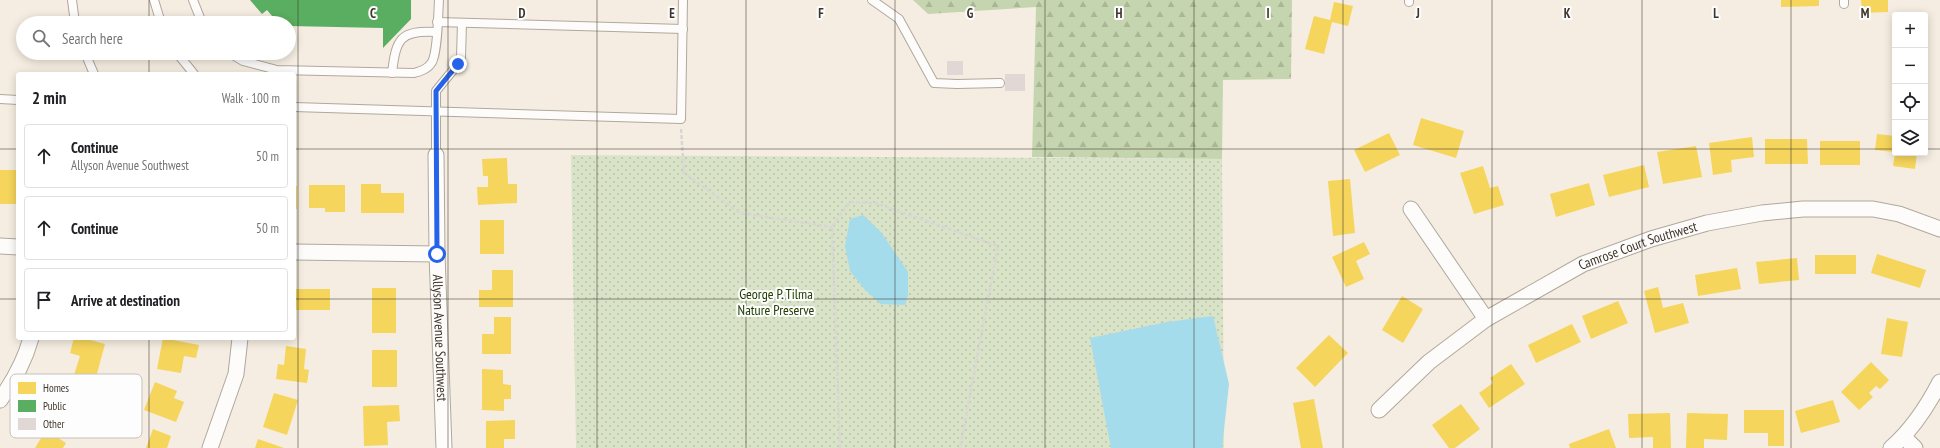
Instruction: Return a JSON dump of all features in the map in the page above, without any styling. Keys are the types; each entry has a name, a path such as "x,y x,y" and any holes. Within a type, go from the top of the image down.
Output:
{"street":[{"name":"Allyson Avenue Southwest","path":"436,155 437,254 444,448"},
{"path":"1411,209 1486,319"},
{"name":"Camrose Court Southwest","path":"1379,410 1428,362 1486,319 1584,264 1652,239 1707,223 1762,213 1803,209 1873,209 1899,214 1940,229"},
{"path":"0,246 16,247"},
{"path":"296,252 437,254"},
{"path":"15,374 28,349 30,340"},
{"path":"210,448 236,374 240,340"},
{"path":"1891,448 1904,437 1930,402 1940,382"},
{"path":"0,400 10,383"},
{"path":"1904,437 1915,448"}],"lane":[{"path":"72,0 74,16"},
{"path":"154,0 159,16"},
{"path":"193,0 199,16"},
{"path":"240,60 277,70 414,73 424,70 432,62 439,0"},
{"path":"296,107 435,110 680,119 683,0"},
{"path":"872,0 899,19 934,82 957,84 1000,83"},
{"path":"437,22 683,29"},
{"path":"436,155 436,91 455,70 460,57 462,23"},
{"path":"392,73 396,48 405,35 418,31 436,32"},
{"path":"88,60 93,72"},
{"path":"182,60 189,72"},
{"path":"0,99 16,100"}],"path":[{"path":"680,119 684,173 740,213 832,228"},
{"path":"840,448 832,228 850,202 875,203 998,246 960,448"}],"green space":[{"path":"913,0 1292,0 1291,79 1223,80 1222,159 1032,157 1036,7 928,14"},
{"name":"George P. Tilma Nature Preserve","path":"571,155 1222,159 1224,448 576,448"}],"water":[{"path":"863,215 881,232 908,272 908,295 905,305 881,304 865,290 850,271 845,246 850,219"},
{"path":"1213,316 1229,384 1222,448 1111,448 1090,338 1167,322"}],"building: Homes":[{"path":"1781,0 1819,0 1819,6 1781,7"},
{"path":"1861,0 1888,0 1888,12 1862,13"},
{"path":"1334,2 1353,6 1348,26 1332,22 1324,54 1305,49 1314,16 1330,20"},
{"path":"1421,118 1464,131 1456,158 1413,145"},
{"path":"1389,133 1400,155 1365,172 1354,150"},
{"path":"1877,134 1892,136 1892,152 1875,150"},
{"path":"1752,137 1754,157 1731,160 1732,172 1713,175 1709,143"},
{"path":"1765,139 1807,139 1808,164 1765,164"},
{"path":"1820,141 1860,141 1860,165 1820,165"},
{"path":"1696,146 1702,177 1663,184 1657,152"},
{"path":"1895,156 1917,156 1915,169 1893,166"},
{"path":"507,158 508,184 517,184 517,203 478,205 477,187 488,187 488,176 483,176 482,159"},
{"path":"1644,165 1649,187 1609,197 1603,175"},
{"path":"1483,166 1490,188 1498,186 1504,205 1474,214 1460,173"},
{"path":"0,170 16,170 16,204 0,204"},
{"path":"1350,179 1355,233 1333,236 1328,181"},
{"path":"1589,183 1595,205 1556,217 1550,194"},
{"path":"361,184 381,184 381,193 404,193 404,213 361,213"},
{"path":"309,185 345,185 345,212 325,212 325,208 309,208"},
{"path":"296,186 297,186 296,209"},
{"path":"480,220 504,220 504,254 480,254"},
{"path":"1364,242 1370,254 1356,261 1364,279 1346,287 1332,257"},
{"path":"1877,254 1926,270 1920,288 1871,273"},
{"path":"1815,255 1856,255 1856,274 1815,274"},
{"path":"1797,258 1799,280 1759,284 1756,262"},
{"path":"1737,268 1741,289 1698,296 1695,275"},
{"path":"492,270 513,270 513,307 479,307 479,290 492,290"},
{"path":"1658,287 1663,308 1683,303 1689,323 1655,333 1644,291"},
{"path":"372,288 396,288 396,333 372,333"},
{"path":"296,289 330,289 330,310 296,310"},
{"path":"1402,296 1423,309 1403,343 1382,330"},
{"path":"1618,301 1628,323 1591,339 1582,316"},
{"path":"494,317 511,317 511,354 482,354 482,334 494,334"},
{"path":"1887,318 1908,322 1902,357 1881,354"},
{"path":"1572,324 1581,342 1536,363 1528,345"},
{"path":"1329,335 1348,353 1315,387 1296,368"},
{"path":"73,340 90,340 105,344 97,374 74,374 80,356 70,353"},
{"path":"163,340 173,340 199,345 196,358 184,356 181,373 157,369"},
{"path":"286,346 306,349 304,369 309,370 307,383 276,379 278,364 284,365"},
{"path":"372,350 397,350 397,387 372,387"},
{"path":"1871,362 1889,380 1880,389 1876,386 1869,393 1873,397 1859,410 1841,392"},
{"path":"1511,364 1525,384 1489,408 1479,393 1493,383 1490,378"},
{"path":"482,369 503,370 503,384 511,385 511,399 504,399 504,411 482,410"},
{"path":"155,382 177,391 174,398 184,402 176,422 144,410"},
{"path":"274,393 298,400 287,435 263,427"},
{"path":"1314,399 1323,448 1301,448 1293,403"},
{"path":"1833,400 1840,422 1801,433 1795,411"},
{"path":"1461,404 1480,429 1455,448 1449,448 1432,425"},
{"path":"399,405 400,421 387,422 388,445 364,446 363,406"},
{"path":"1744,410 1784,410 1784,446 1768,446 1768,433 1744,433"},
{"path":"1670,413 1671,448 1653,448 1653,437 1629,438 1628,414"},
{"path":"1687,413 1728,414 1727,440 1704,439 1704,448 1686,448"},
{"path":"515,420 515,439 504,439 504,448 486,448 486,421"},
{"path":"153,429 171,436 167,448 146,448"},
{"path":"1609,429 1616,448 1570,448 1569,444"},
{"path":"41,438 58,438 66,443 63,448 35,448"},
{"path":"258,439 284,448 255,448"}],"building: Public":[{"path":"250,0 411,0 411,19 383,48 383,28 296,26 296,16 272,16 267,10 262,14"}],"building: Other":[{"path":"947,61 963,61 963,75 947,75"},
{"path":"1005,74 1025,74 1025,91 1005,91"}],"route":[{"path":"437,254 436,91 455,70 458,64"}]}
